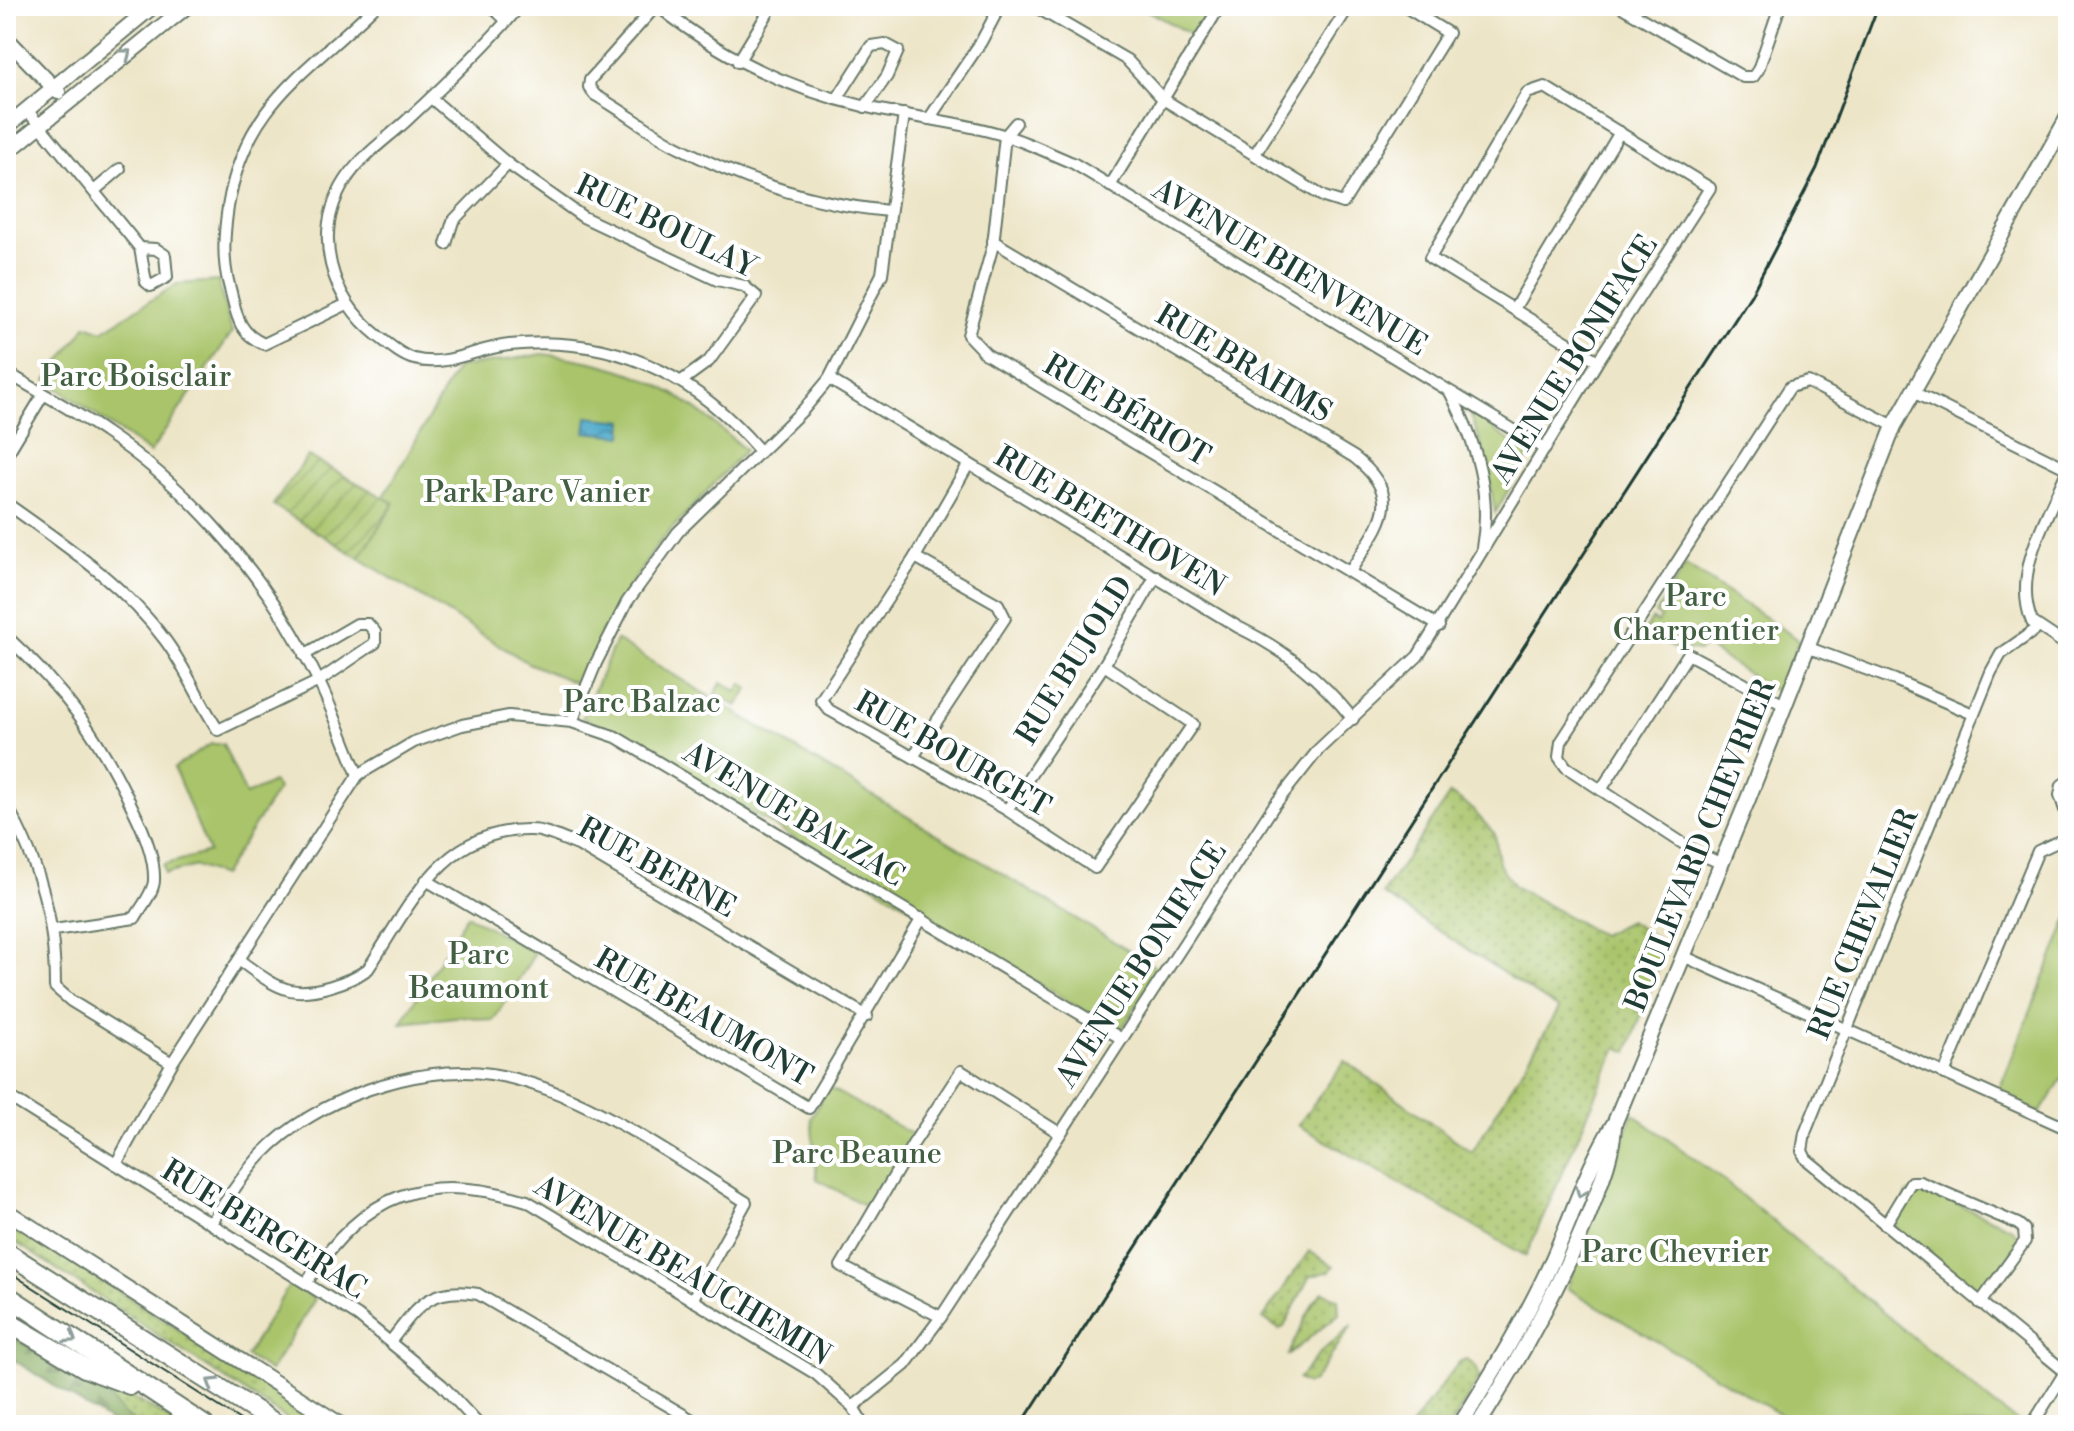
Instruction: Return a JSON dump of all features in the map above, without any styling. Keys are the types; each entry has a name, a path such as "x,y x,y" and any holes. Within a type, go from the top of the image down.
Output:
{"highway":[{"path":"6,1252 278,1425"},
{"path":"6,1295 204,1425"},
{"path":"6,1321 85,1368 162,1398"}],"street":[{"path":"6,127 153,6"},
{"path":"6,153 187,6"},
{"path":"345,305 264,344 248,337 241,327 224,268 224,238 232,184 246,141 273,99 375,6"},
{"path":"491,6 507,21"},
{"path":"520,6 431,98 362,160 338,193 330,220 328,250 345,305 363,325 413,359 444,361 508,345 567,346 652,365 683,380 731,416 759,450"},
{"path":"657,6 590,80 589,87 595,95 670,142 768,187 841,207 889,211"},
{"name":"AVENUE BIENVENUE","path":"657,6 694,36 738,62 802,90 865,107 1005,136 1073,163 1545,449"},
{"path":"738,62 772,6"},
{"path":"929,119 981,42 1000,6"},
{"path":"1034,6 1127,60 1163,99 1324,197 1343,203 1448,33 1404,6"},
{"path":"1110,186 1220,6"},
{"path":"1255,154 1349,6"},
{"path":"1620,6 1743,77 1753,77 1758,70 1780,6"},
{"path":"6,38 66,102"},
{"path":"837,99 871,46 885,44 898,51 887,76 865,107"},
{"path":"1514,309 1620,132 1545,87 1527,93 1430,258 1598,361"},
{"name":"RUE BOULAY","path":"431,98 546,193 610,231 717,280 744,286 756,296 709,361 683,380"},
{"path":"27,110 140,248"},
{"path":"572,722 596,663 627,602 678,532 804,409 829,379 882,274 904,114"},
{"name":"BOULEVARD CHEVRIER","path":"1460,1425 1499,1364 1546,1274 1598,1149 1615,1122 1786,706 1894,426 2068,117"},
{"path":"1005,136 1016,123"},
{"name":"AVENUE BONIFACE","path":"853,1407 905,1365 941,1317 1058,1132 1273,807 1319,749 1418,656 1598,361 1710,188 1620,132"},
{"name":"RUE BÉRIOT","path":"1005,136 993,241 968,335 986,354 1351,570 1439,626"},
{"path":"446,244 453,221 508,164"},
{"path":"94,191 120,169"},
{"name":"RUE BRAHMS","path":"993,241 1354,457 1377,475 1384,490 1385,508 1351,570"},
{"path":"6,372 106,432 179,492 226,540 288,624 319,681 358,775"},
{"name":"RUE BEETHOVEN","path":"829,379 1238,627 1280,648 1318,678 1353,719"},
{"path":"1722,864 1696,852 1566,767 1559,757 1561,742 1790,387 1808,382 1894,426"},
{"path":"1911,391 2068,469 2024,579 2025,604 2038,628 2068,646"},
{"name":"AVENUE BONIFACE","path":"1450,393 1477,453 1484,487 1486,526 1480,557"},
{"path":"6,456 43,395"},
{"name":"RUE BOURGET","path":"968,465 915,557 821,700 829,710 1007,810 1095,868 1193,724 1104,665"},
{"path":"6,503 85,559 131,603 164,639 218,730 319,681 375,643 375,632 368,624 357,624 304,655"},
{"path":"913,757 1005,618 998,604 915,557"},
{"name":"RUE BUJOLD","path":"1007,810 1104,665 1156,576"},
{"name":"RUE CHEVALIER","path":"2038,628 2001,654 1973,714 1805,1133 1802,1151 1806,1159 1885,1225 2067,1371"},
{"path":"6,636 65,694 94,732 142,827 152,866 154,883 135,918 54,930"},
{"path":"1809,648 1895,680 1973,714"},
{"path":"1601,790 1688,654 1786,706"},
{"name":"AVENUE BALZAC","path":"116,1164 172,1063 358,775 414,742 462,725 509,716 572,722 616,737 1122,1039"},
{"path":"2068,781 2062,785 2060,795 2068,819"},
{"path":"6,804 37,866 54,930 55,987 71,1001 172,1063"},
{"name":"RUE BERNE","path":"240,961 288,990 302,991 354,979 368,969 426,880 443,860 467,843 533,830 578,845 867,1016"},
{"path":"1944,1074 2038,851 2068,837"},
{"name":"RUE BEAUMONT","path":"426,880 809,1108 867,1016 922,918"},
{"path":"1683,956 2068,1129"},
{"path":"941,1317 841,1266 913,1144 961,1071 1058,1132"},
{"path":"211,1223 262,1154 308,1117 398,1080 491,1074 546,1091 609,1118 746,1202 692,1300"},
{"name":"RUE BERGERAC","path":"6,1095 307,1282 391,1341 442,1385 479,1425"},
{"name":"BOULEVARD CHEVRIER","path":"1478,1425 1512,1373 1568,1267 1612,1154 1615,1122"},
{"path":"1885,1225 1911,1182 1920,1182 2018,1224 2024,1229 2025,1241 1980,1303"},
{"name":"AVENUE BEAUCHEMIN","path":"307,1282 354,1224 383,1202 409,1191 458,1186 484,1188 527,1201 816,1374 853,1407 864,1425"},
{"path":"6,1211 341,1425"},
{"path":"391,1341 433,1295 453,1290 478,1294 701,1425"},
{"path":"2032,1425 2067,1371"}],"green space":[{"path":"1139,6 1216,6 1197,38"},
{"name":"Parc Boisclair","path":"218,281 232,332 150,453 46,380 87,325 102,331 177,284"},
{"name":"Park Parc Vanier","path":"543,354 605,365 653,383 697,410 745,450 657,545 617,607 580,685 528,663 359,558 394,504 383,498 457,368"},
{"path":"1469,411 1529,455 1495,513 1486,458"},
{"path":"308,456 394,503 359,558 273,505"},
{"name":"Parc Charpentier","path":"1686,565 1799,640 1778,693 1705,646 1699,651 1673,648 1645,630 1652,619 1658,623 1661,618 1655,614"},
{"name":"Parc Balzac","path":"616,640 1159,969 1120,1032 614,731 582,718"},
{"path":"722,682 737,691 742,684 749,689 737,706 715,694"},
{"path":"211,744 223,744 246,795 273,782 278,789 222,876 196,866 165,874 163,865 209,852 174,768"},
{"path":"1450,794 1469,806 1495,834 1499,864 1514,886 1601,935 1629,921 1666,945 1628,1052 1617,1047 1526,1256 1298,1125 1345,1061 1472,1152 1559,1009 1382,894"},
{"name":"Parc Beaumont","path":"467,915 535,953 493,1021 464,1016 401,1023"},
{"path":"2068,918 2068,1069 2040,1113 1997,1095"},
{"name":"Parc Beaune","path":"828,1087 917,1137 872,1210 817,1179 811,1118"},
{"name":"Parc Chevrier","path":"1633,1114 1718,1176 2007,1415 2025,1425 1798,1425 1567,1288"},
{"path":"1920,1188 2012,1228 2018,1236 2017,1245 1979,1300 1896,1229 1895,1220 1908,1193"},
{"path":"6,1219 328,1425 296,1425 6,1236"},
{"path":"1309,1251 1334,1266 1330,1271 1309,1277 1284,1327 1279,1329 1263,1318"},
{"path":"290,1284 315,1299 270,1371 246,1356"},
{"path":"1323,1292 1338,1299 1339,1314 1287,1356 1313,1303"},
{"path":"1352,1325 1313,1382 1307,1384 1298,1379 1320,1353"},
{"path":"6,1329 181,1425 140,1425 125,1416 95,1381 6,1335"},
{"path":"6,1335 95,1381 125,1416 140,1425 115,1425 6,1355"},
{"path":"1466,1359 1476,1367 1480,1378 1451,1425 1412,1425 1459,1362"}],"water":[{"path":"587,417 624,421 623,436 585,432"}],"tram line":[{"path":"6,1270 248,1425"}],"railway":[{"path":"1021,1425 1751,295 1817,168 1878,6"}]}
